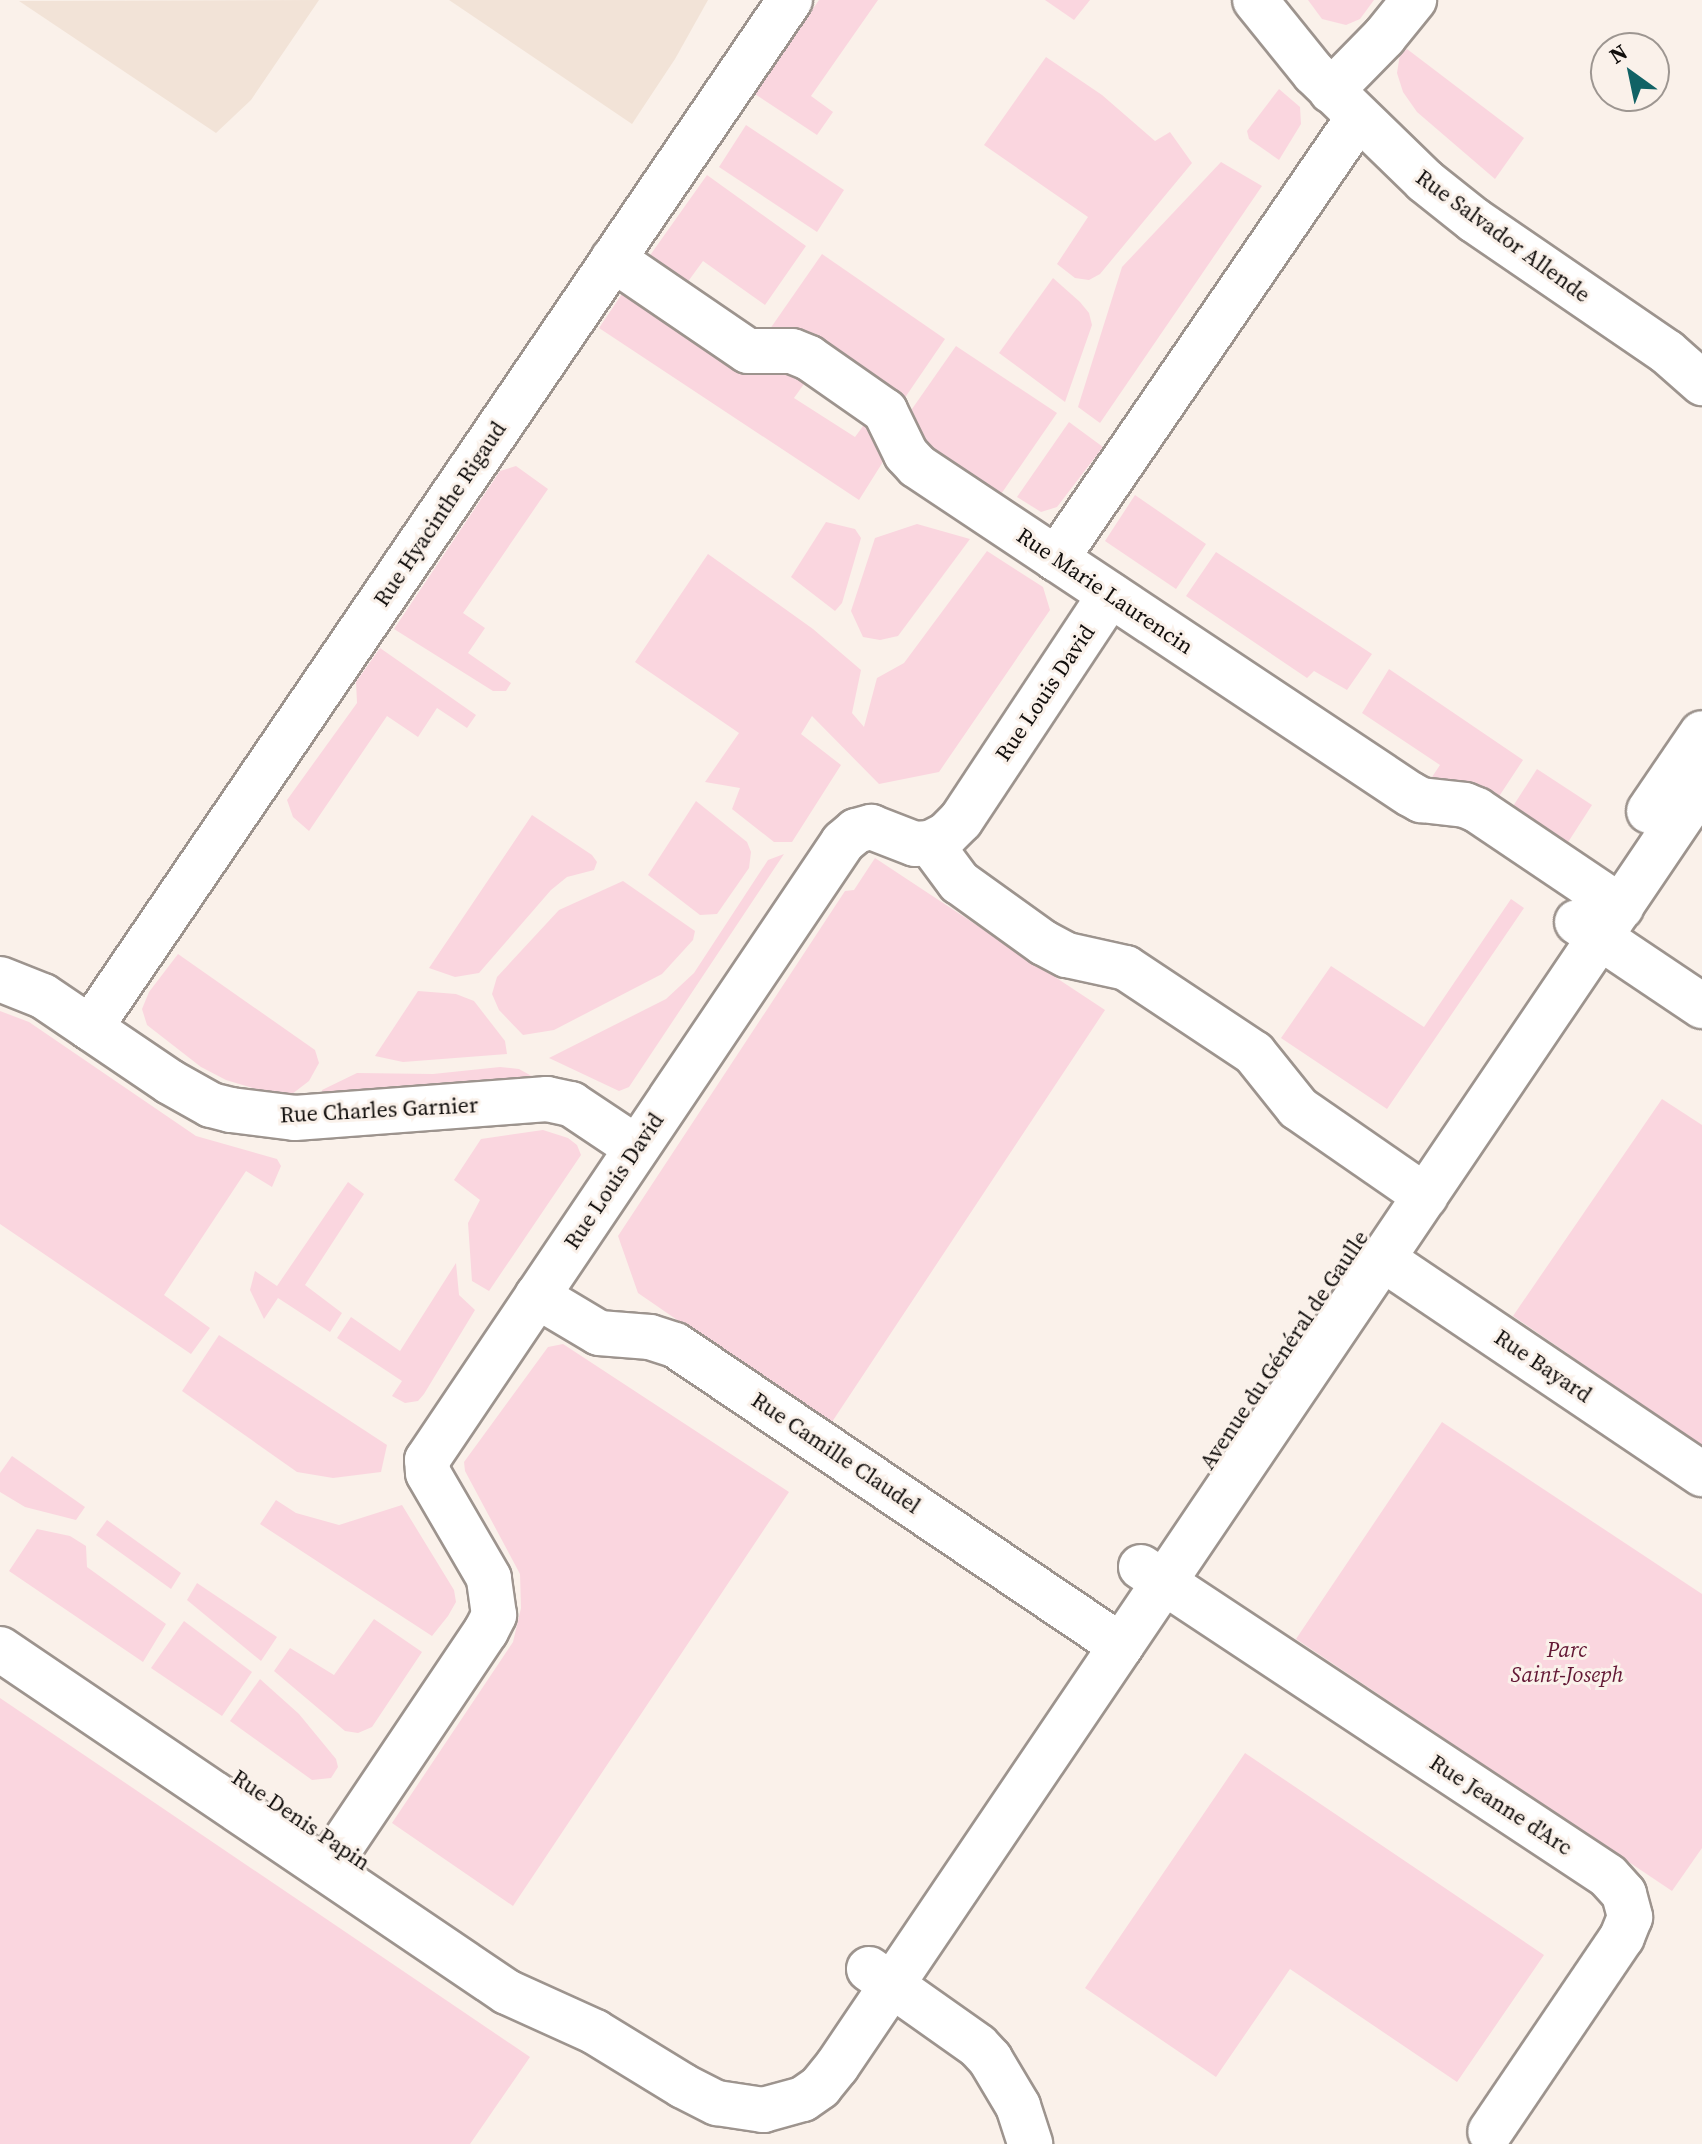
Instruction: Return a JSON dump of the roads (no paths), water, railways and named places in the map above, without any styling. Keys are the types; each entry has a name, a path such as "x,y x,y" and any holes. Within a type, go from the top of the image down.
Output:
{"street":[{"name":"Rue Hyacinthe Rigaud","path":"90,1028 790,0"},
{"name":"Rue Salvador Allende","path":"1255,0 1345,104 1416,174 1465,213 1684,360 1702,383"},
{"path":"1056,559 1390,30 1414,0"},
{"name":"Rue Marie Laurencin","path":"613,259 748,351 792,351 821,365 885,411 906,454 917,466 1410,794 1421,800 1465,805 1477,810 1702,1006"},
{"name":"Rue Louis David","path":"333,1858 491,1624 494,1606 489,1578 428,1473 426,1463 848,836 871,827 915,844 930,843 946,835 961,820 1110,595"},
{"name":"Avenue du Général de Gaulle","path":"880,1976 1598,914 1702,733"},
{"name":"Avenue du Général de Gaulle","path":"1598,914 1702,786"},
{"path":"930,843 941,863 959,882 1044,943 1067,955 1126,968 1254,1053 1298,1108 1413,1187"},
{"name":"Rue Charles Garnier","path":"0,979 43,996 193,1095 231,1110 295,1118 559,1100 580,1109 637,1148"},
{"name":"Avenue du Général de Gaulle","path":"1151,1574 1383,1259 1413,1187"},
{"name":"Rue Bayard","path":"1383,1259 1702,1474"},
{"name":"Rue Camille Claudel","path":"537,1296 599,1333 650,1337 675,1345 1108,1638"},
{"name":"Rue Jeanne d'Arc","path":"1151,1574 1608,1876 1624,1894 1630,1917 1622,1937 1490,2132"},
{"name":"Rue Denis Papin","path":"0,1615 333,1858"},
{"name":"Rue Denis Papin","path":"0,1649 333,1858 512,1961 595,2032 704,2098 763,2110 794,2103 828,2078 880,1976"},
{"path":"880,1976 978,2046 990,2059 1010,2090 1030,2144"}],"park label":[{"name":"Parc Saint-Joseph","path":"1567,1662"}]}
